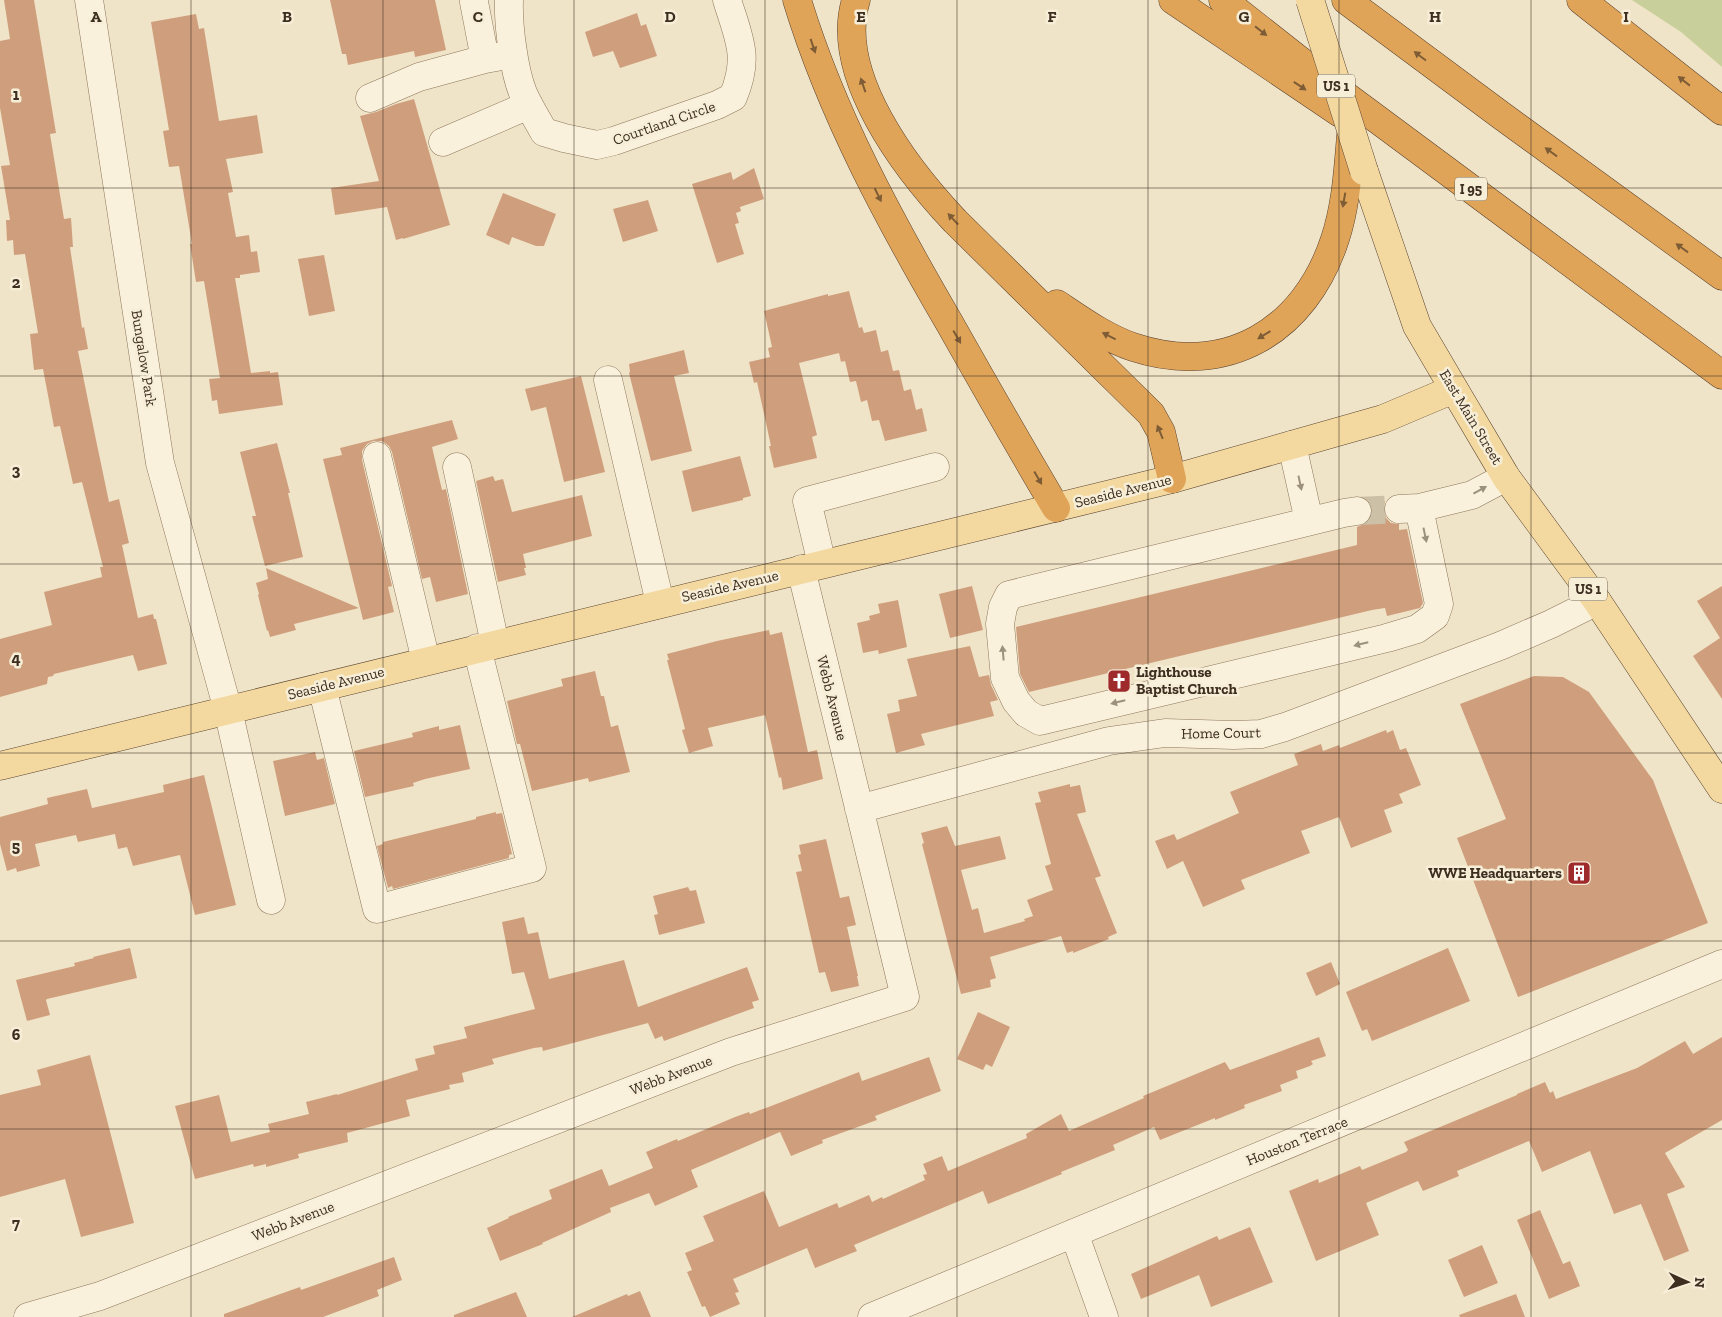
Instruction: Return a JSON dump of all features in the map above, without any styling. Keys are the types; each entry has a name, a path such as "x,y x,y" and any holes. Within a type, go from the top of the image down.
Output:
{"highway":[{"path":"797,0 834,102 884,207 1056,508"},
{"path":"856,0 853,7 851,36 856,63 866,93 882,125 903,159 927,191 987,253 1151,414 1161,432 1172,479"},
{"path":"1173,0 1679,344"},
{"name":"I 95","path":"1223,0 1327,82 1722,375"},
{"path":"1346,0 1722,276"},
{"path":"1581,0 1722,111"},
{"path":"987,253 1022,280 1088,325 1132,346 1173,356 1195,357 1218,354 1240,347 1278,327 1294,312 1319,277 1335,238 1343,205 1351,135"}],"main road":[{"name":"East Main Street","path":"1310,0 1351,135 1417,326 1506,476 1597,601 1722,789"},
{"name":"Seaside Avenue","path":"0,766 1172,479 1383,419 1454,389"}],"street":[{"name":"Bungalow Park","path":"89,0 160,463 228,710 271,900"},
{"name":"Courtland Circle","path":"509,0 508,12 522,91 544,132 597,145 614,142 717,105 732,97 740,76 742,50 728,0"},
{"path":"470,3 485,59"},
{"path":"370,98 419,77 514,53"},
{"path":"443,142 529,105"},
{"path":"608,380 660,603"},
{"path":"1292,445 1309,521"},
{"path":"378,456 426,661"},
{"path":"322,687 377,908 532,868 486,646 457,467"},
{"name":"Webb Avenue","path":"28,1317 100,1296 731,1052 905,997 859,809 811,567 807,501 935,467"},
{"path":"1357,511 1309,521 1009,595 1002,607 1000,624 1005,678 1016,702 1026,713 1040,721 1387,638 1417,628 1435,616 1439,604 1409,508 1472,495 1506,476"},
{"name":"Home Court","path":"859,809 1109,742 1165,733 1261,734 1285,728 1500,646 1551,624 1597,601"},
{"name":"Houston Terrace","path":"872,1317 1722,964"},
{"path":"1074,1233 1104,1317"}],"green space":[{"path":"1632,0 1722,0 1722,67 1681,32"}],"building":[{"path":"4,0 34,0 56,133 50,134 64,219 71,218 73,247 70,247 82,328 84,327 88,349 78,351 109,502 119,499 129,543 122,545 138,618 153,614 154,619 156,619 167,664 138,671 133,655 54,674 48,677 47,684 0,697 0,639 52,625 44,592 102,577 100,567 103,567 82,482 73,484 60,426 54,427 43,369 34,370 30,334 38,333 25,254 14,255 13,240 7,241 6,220 10,220 1,166 10,165 0,108 0,41 10,39"},
{"path":"330,0 435,0 446,50 415,57 414,51 348,65 346,54 342,54"},
{"path":"637,13 641,26 646,24 657,56 620,68 613,51 593,57 585,32"},
{"path":"196,14 199,29 204,28 219,121 257,115 263,153 226,159 233,192 228,193 236,237 249,235 251,252 257,251 260,272 240,275 240,278 235,278 251,373 278,372 283,405 219,414 217,400 212,401 209,379 220,378 204,281 196,282 190,244 192,244 179,166 169,167 163,131 169,130 151,22"},
{"path":"414,99 450,225 396,240 387,207 335,215 331,188 379,181 360,116"},
{"path":"754,168 764,199 740,207 741,211 736,213 739,223 735,224 744,254 717,263 692,184 731,172 733,180"},
{"path":"503,193 556,214 544,246 536,246 512,237 509,245 486,235"},
{"path":"648,200 658,231 623,242 613,209"},
{"path":"324,255 335,311 309,316 298,259"},
{"path":"849,291 859,328 862,327 864,333 876,330 881,352 888,350 893,371 899,370 904,391 911,389 916,410 922,408 927,431 885,441 879,420 872,421 867,400 861,402 856,381 850,382 845,361 841,362 839,353 799,363 817,435 812,437 817,458 774,468 757,382 754,383 749,362 770,357 768,348 772,347 764,311 828,294 828,296"},
{"path":"684,350 689,373 674,376 692,451 651,461 629,373 629,364"},
{"path":"581,376 605,472 564,482 546,407 531,411 525,389"},
{"path":"452,420 458,439 432,447 442,490 446,489 468,594 436,602 430,577 422,579 392,452 389,446 382,441 373,441 367,444 362,451 362,460 392,586 388,587 394,612 363,620 323,459 342,455 340,448"},
{"path":"277,443 290,493 288,493 303,557 265,566 252,516 256,516 240,452"},
{"path":"740,456 751,496 743,498 743,500 692,512 682,471"},
{"path":"493,476 495,481 503,479 512,512 582,495 592,536 523,554 526,575 498,582 476,481"},
{"path":"1385,501 1383,509 1386,518 1391,523 1399,524 1399,530 1407,529 1423,603 1420,608 1387,616 1385,608 1372,610 1029,692 1020,674 1016,627 1357,545 1357,527 1366,523 1372,516 1372,508 1369,502"},
{"path":"266,568 359,608 294,624 296,630 270,637 256,583 268,579"},
{"path":"972,586 983,630 950,638 939,594"},
{"path":"1722,586 1722,699 1693,656 1720,638 1697,601"},
{"path":"898,600 907,647 879,654 878,650 863,653 857,623 870,620 869,616 880,613 878,604"},
{"path":"769,630 770,635 782,632 808,752 817,750 823,779 783,790 765,715 708,728 713,746 689,753 682,730 685,729 667,660 669,660 667,654"},
{"path":"970,646 979,677 989,675 991,685 998,700 990,702 994,716 921,734 925,745 896,753 887,714 900,711 898,700 917,696 907,659"},
{"path":"595,671 601,696 604,696 611,727 618,725 630,772 589,782 588,778 532,791 520,744 517,744 507,701 563,686 561,679"},
{"name":"WWE Headquarters","path":"1534,676 1563,677 1589,692 1653,780 1708,923 1518,997 1457,838 1506,819 1460,704"},
{"path":"460,725 470,769 425,779 413,783 414,786 365,797 354,751 413,737 412,733 439,726 439,730"},
{"path":"1386,730 1387,733 1393,730 1400,750 1406,748 1421,785 1399,794 1403,803 1384,810 1392,832 1351,848 1339,817 1301,831 1310,853 1241,880 1245,889 1203,907 1183,861 1167,869 1155,841 1174,834 1177,840 1239,813 1230,792 1298,765 1294,754 1321,744 1323,751 1339,745 1340,748"},
{"path":"315,752 317,760 324,758 335,804 285,816 273,761"},
{"path":"204,775 236,905 195,915 180,855 133,866 127,847 118,849 115,834 78,842 76,835 35,844 40,866 17,872 16,868 7,871 0,844 0,817 48,804 47,798 87,789 92,808 164,792 163,785"},
{"path":"1070,784 1070,787 1080,785 1086,812 1077,814 1101,876 1095,878 1117,933 1108,937 1109,939 1073,953 1073,951 1067,953 1061,936 990,957 996,978 990,980 991,987 961,994 922,844 924,843 921,833 947,826 955,846 1000,836 1006,859 961,870 972,910 978,908 984,933 1025,921 1024,919 1033,916 1027,900 1053,890 1045,866 1051,864 1035,803 1041,802 1038,792"},
{"path":"496,812 496,814 502,813 512,854 509,855 509,858 393,889 392,886 388,888 377,846 383,844 383,842 476,819 476,817"},
{"path":"826,839 840,898 849,896 856,925 847,927 859,986 831,992 825,972 819,973 796,872 802,871 798,855 801,854 799,845"},
{"path":"688,887 690,891 696,890 705,923 659,935 654,915 658,914 653,896"},
{"path":"524,917 528,934 538,932 549,979 624,960 638,1007 747,967 759,1000 752,1002 754,1008 664,1041 662,1036 655,1039 648,1023 543,1051 542,1047 534,1048 492,1059 494,1064 462,1073 464,1082 449,1085 450,1089 406,1100 410,1116 347,1133 348,1142 298,1154 299,1158 266,1167 266,1164 254,1167 253,1164 195,1179 175,1106 219,1095 231,1142 270,1132 268,1124 309,1114 306,1102 337,1095 418,1070 415,1059 435,1054 433,1046 467,1038 464,1027 535,1009 524,972 512,974 502,922"},
{"path":"130,948 137,978 47,999 50,1015 27,1021 16,980 75,966 74,963"},
{"path":"1448,948 1470,1001 1372,1041 1367,1029 1362,1031 1346,992"},
{"path":"1331,962 1340,984 1316,996 1306,973"},
{"path":"978,1012 1010,1027 992,1067 986,1064 983,1070 957,1059"},
{"path":"1319,1037 1326,1056 1311,1061 1313,1064 1310,1066 1296,1071 1298,1078 1280,1085 1282,1091 1244,1105 1245,1108 1160,1140 1154,1127 1113,1145 1115,1150 988,1204 983,1191 854,1245 857,1251 815,1268 807,1248 733,1279 739,1292 735,1293 740,1304 710,1317 705,1306 702,1307 687,1272 692,1270 685,1253 714,1241 703,1216 764,1191 779,1227 837,1203 839,1208 869,1195 872,1202 882,1197 883,1199 925,1180 923,1175 927,1174 923,1164 942,1156 948,1171 1027,1138 1026,1134 1061,1114 1069,1131 1144,1098 1143,1096 1225,1062 1230,1070"},
{"path":"1722,1037 1722,1120 1665,1153 1685,1187 1667,1194 1689,1251 1664,1261 1641,1204 1614,1214 1590,1151 1542,1172 1529,1141 1457,1171 1459,1176 1423,1191 1418,1181 1366,1203 1379,1235 1316,1261 1289,1191 1318,1179 1319,1183 1360,1166 1362,1170 1406,1152 1408,1150 1404,1142 1545,1082 1550,1093 1553,1091 1556,1099 1637,1068 1685,1041 1693,1054"},
{"path":"90,1055 134,1223 81,1237 65,1179 0,1197 0,1095 41,1085 37,1070"},
{"path":"929,1057 941,1091 875,1116 877,1120 822,1140 823,1143 791,1156 780,1132 691,1170 698,1187 655,1206 649,1193 610,1208 611,1212 543,1244 500,1261 487,1228 552,1199 549,1190 602,1169 609,1186 653,1168 646,1152 677,1139 678,1141 735,1117 749,1112 750,1114 859,1072 862,1081"},
{"path":"1540,1210 1563,1264 1570,1261 1580,1286 1549,1299 1517,1220"},
{"path":"1250,1227 1273,1282 1211,1307 1199,1275 1141,1299 1131,1274 1217,1236 1219,1240"},
{"path":"1482,1245 1498,1283 1464,1297 1448,1260"},
{"path":"394,1257 402,1280 377,1290 379,1296 323,1317 224,1317 224,1314 300,1287 301,1290"},
{"path":"640,1291 651,1317 572,1317 627,1294 628,1296"},
{"path":"516,1292 527,1317 454,1317 454,1315"},
{"path":"1516,1294 1525,1317 1460,1317 1459,1315"}],"tunnel":[{"path":"1357,511 1399,509"}],"place":[{"name":"Lighthouse Baptist Church","path":"1119,681"},
{"name":"WWE Headquarters","path":"1579,873"}]}
